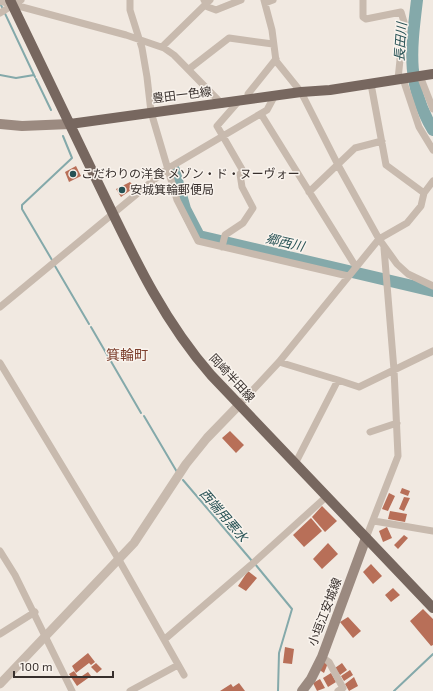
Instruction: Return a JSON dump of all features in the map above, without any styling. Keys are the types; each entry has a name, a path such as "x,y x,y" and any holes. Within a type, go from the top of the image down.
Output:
{"main road":[{"path":"0,124 22,126 70,124 15,2"},
{"name":"豊田一色線","path":"70,124 151,112 238,102 301,92 371,84 433,74"},
{"name":"岡崎半田線","path":"70,124 151,291 195,357 326,497 433,608"},
{"name":"小垣江安城線","path":"302,691 311,679 322,656 366,538"}],"street":[{"path":"130,0 130,10 139,39 147,77 151,112 167,169 181,210 198,241 348,276"},
{"path":"162,47 207,1 210,8 216,10 241,0"},
{"path":"274,0 265,2 276,59 301,92 338,166 379,240 397,264 408,274 433,286"},
{"path":"363,0 363,17 366,19 401,12 404,22 400,79 419,128 433,150"},
{"path":"0,1 15,2 162,47 174,55 189,69 222,104"},
{"path":"0,14 15,2"},
{"path":"189,69 229,38 273,44"},
{"path":"249,100 248,94 276,59"},
{"path":"420,76 433,109"},
{"path":"371,84 386,165 424,193"},
{"path":"0,307 167,169 224,137 267,110 274,97"},
{"path":"222,247 225,235 243,223 253,208 242,187 240,174 243,171 217,126 238,102"},
{"path":"261,114 308,192 356,267"},
{"path":"308,192 338,166 355,148 382,141"},
{"path":"0,684 45,635 119,560 134,542 186,464 211,434 279,362 379,240 408,223 421,206 424,193 433,181"},
{"path":"366,538 374,521 398,456 394,370 384,247"},
{"path":"279,362 359,387 433,351"},
{"path":"0,363 119,560 184,675"},
{"path":"295,464 338,380"},
{"path":"370,432 397,422"},
{"path":"165,639 251,565 326,497"},
{"path":"374,521 433,531"},
{"path":"0,551 16,575 72,691"},
{"path":"0,634 35,612"},
{"path":"322,656 329,662 344,688 338,691"},
{"path":"130,691 178,665"}],"building":[{"name":"こだわりの洋食 メゾン・ド・ヌーヴォー","path":"76,166 81,176 69,182 65,172"},
{"path":"130,182 135,187 121,197 116,189"},
{"path":"230,431 244,445 236,453 222,438"},
{"path":"402,488 410,491 408,496 400,493"},
{"path":"389,493 395,496 388,511 382,509"},
{"path":"404,497 410,498 404,511 399,509"},
{"path":"322,506 337,521 325,532 312,517"},
{"path":"390,511 407,514 405,522 388,519"},
{"path":"311,518 322,531 304,547 293,535"},
{"path":"387,527 392,538 383,542 379,531"},
{"path":"404,535 408,538 398,549 394,545"},
{"path":"328,543 338,554 322,569 313,559"},
{"path":"371,564 382,576 373,584 363,572"},
{"path":"248,571 257,578 246,591 238,586"},
{"path":"393,588 400,595 391,602 385,595"},
{"path":"423,609 433,619 433,645 431,646 410,621"},
{"path":"348,617 361,631 353,638 340,622"},
{"path":"285,647 294,649 292,664 283,663"},
{"path":"88,653 95,662 91,665 89,663 76,673 72,666"},
{"path":"322,660 328,663 324,673 318,669"},
{"path":"96,663 102,669 97,673 91,667"},
{"path":"342,663 347,670 340,675 335,668"},
{"path":"350,670 353,675 344,681 341,676"},
{"path":"74,671 79,678 88,672 91,676 77,686 69,674"},
{"path":"331,673 336,682 328,687 323,678"},
{"path":"354,677 358,686 349,691 345,684"},
{"path":"320,679 325,688 317,691 313,683"},
{"path":"239,683 245,691 220,691 231,684 233,687"}],"waterway":[{"name":"長田川","path":"417,0 412,51 414,82 424,113 433,130"},
{"path":"0,3 34,75"},
{"name":"西端用悪水","path":"0,75 16,78 34,75 35,77"},
{"name":"西端用悪水","path":"36,79 51,110"},
{"name":"西端用悪水","path":"52,260 22,209 22,205 72,158 63,136"},
{"name":"郷西川","path":"174,170 185,209 199,236 433,291"},
{"name":"西端用悪水","path":"55,266 89,324"},
{"name":"西端用悪水","path":"91,327 141,413"},
{"name":"西端用悪水","path":"144,416 177,472"},
{"name":"西端用悪水","path":"183,480 252,561"},
{"name":"西端用悪水","path":"255,564 292,609 279,653 278,691"},
{"path":"394,691 433,654"}],"place":[{"name":"こだわりの洋食 メゾン・ド・ヌーヴォー","path":"73,174"},
{"name":"安城箕輪郵便局","path":"122,190"}],"district":[{"name":"箕輪町","path":"127,355"}]}
